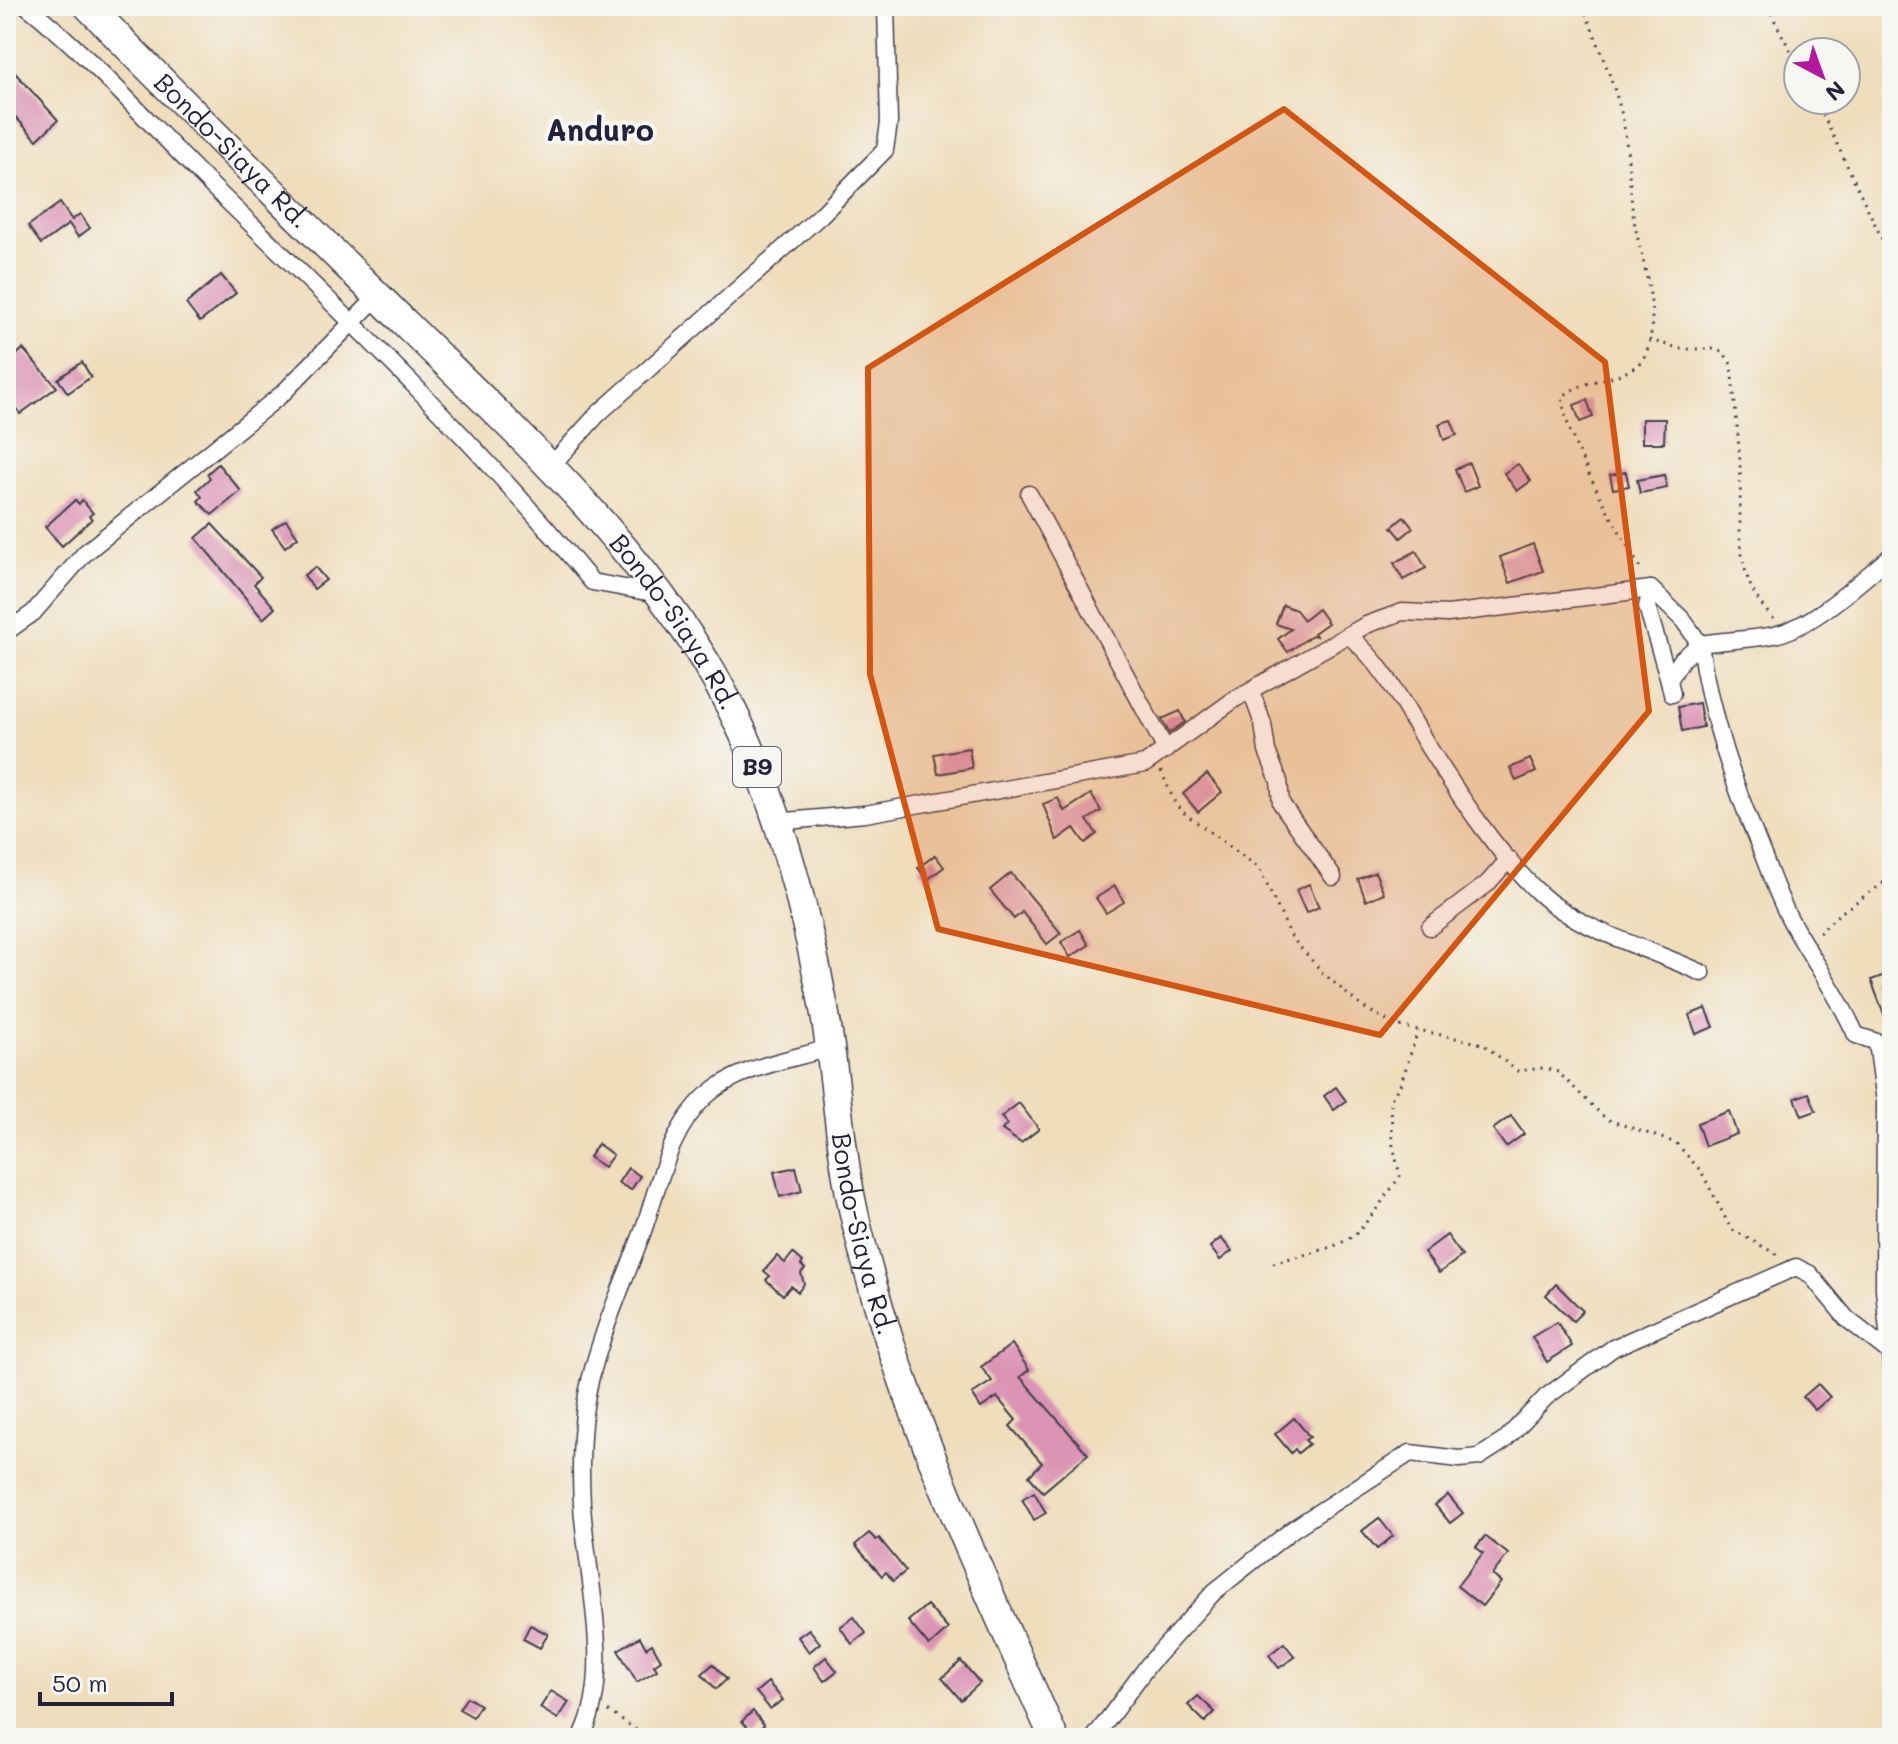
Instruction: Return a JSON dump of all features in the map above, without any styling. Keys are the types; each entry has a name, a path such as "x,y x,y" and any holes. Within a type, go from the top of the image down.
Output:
{"highway":[{"name":"Bondo-Siaya Rd.","path":"88,6 549,468 658,594 728,701 747,739 775,822 816,969 850,1192 890,1340 956,1513 1054,1738"}],"street":[{"path":"27,6 90,63 350,325 421,390 512,486 592,582 658,594"},
{"path":"549,468 598,414 821,215 885,150 889,123 886,6"},
{"path":"6,632 33,613 85,553 282,394 379,295"},
{"path":"1029,494 1161,754"},
{"path":"1651,589 1647,607 1671,687 1682,659 1700,644 1774,635 1786,630 1829,607 1892,555"},
{"path":"775,822 865,814 1128,769 1161,754 1251,691 1348,635 1402,612 1448,614 1651,589"},
{"path":"1651,589 1696,633 1707,698 1731,777 1791,923 1807,945 1856,1035 1877,1042 1886,1117 1884,1289 1892,1375"},
{"path":"1348,635 1378,662 1452,782 1509,859 1555,906 1702,973"},
{"path":"1251,691 1263,724 1267,751 1279,781 1281,803 1333,877"},
{"path":"1430,927 1487,884 1509,859"},
{"path":"581,1738 595,1701 596,1661 582,1508 585,1415 600,1346 663,1169 691,1114 708,1094 740,1076 829,1048"},
{"path":"1094,1738 1149,1664 1214,1592 1255,1557 1346,1493 1410,1453 1459,1459 1479,1457 1504,1441 1546,1397 1613,1348 1796,1267 1804,1270 1847,1319 1888,1351"}],"path":[{"path":"1583,6 1620,108 1633,215 1647,280 1648,340 1646,353 1636,366 1571,388 1562,398 1563,411 1589,471 1651,589"},
{"path":"1767,6 1783,36"},
{"path":"1824,116 1892,260"},
{"path":"1648,340 1682,349 1715,349 1724,353 1731,364 1740,461 1738,548 1749,586 1760,605 1786,630"},
{"path":"1161,754 1176,805 1259,868 1285,926 1306,954 1377,1017 1418,1031 1483,1044 1523,1072 1543,1068 1558,1072 1606,1119 1676,1143 1701,1171 1731,1229 1804,1270"},
{"path":"1807,945 1839,914 1892,877"},
{"path":"1273,1263 1335,1245 1356,1235 1389,1194 1400,1176 1392,1141 1391,1099 1401,1083 1418,1031"},
{"path":"595,1701 648,1738"}],"highlighted area":[{"path":"1284,109 1605,362 1649,711 1380,1035 938,929 870,674 868,368"}],"building":[{"path":"6,63 58,120 37,140 6,107"},
{"path":"60,203 72,220 80,214 90,228 78,237 69,224 41,244 28,226"},
{"path":"221,275 236,293 200,322 186,304"},
{"path":"23,349 57,387 20,414 6,388 6,364"},
{"path":"82,362 91,377 68,393 58,379"},
{"path":"1587,400 1593,417 1580,422 1574,405"},
{"path":"1642,419 1665,419 1664,443 1642,443"},
{"path":"1451,420 1457,435 1444,440 1439,424"},
{"path":"1469,463 1478,486 1464,492 1455,469"},
{"path":"218,464 241,491 212,515 198,501 202,497 197,490 210,478 207,474"},
{"path":"1518,464 1531,481 1517,491 1504,473"},
{"path":"1626,472 1629,486 1613,489 1610,475"},
{"path":"1664,475 1667,488 1640,493 1637,480"},
{"path":"75,500 79,504 82,500 93,513 89,516 92,519 62,546 45,527"},
{"path":"1404,517 1413,528 1401,538 1392,527"},
{"path":"286,520 298,537 285,547 272,529"},
{"path":"212,524 261,577 254,584 275,608 263,619 196,538"},
{"path":"1533,544 1543,571 1510,583 1500,557"},
{"path":"1416,551 1426,568 1403,580 1394,563"},
{"path":"315,567 326,580 314,589 304,575"},
{"path":"1283,605 1296,610 1304,620 1318,609 1328,623 1314,633 1316,636 1312,635 1288,652 1278,639 1291,629 1276,624"},
{"path":"1699,703 1703,727 1682,731 1678,707"},
{"path":"1180,711 1185,722 1169,733 1162,719"},
{"path":"969,748 972,768 938,774 934,754"},
{"path":"1530,759 1536,772 1516,781 1510,768"},
{"path":"1207,774 1222,792 1198,812 1183,794"},
{"path":"1091,794 1101,811 1087,820 1097,834 1085,843 1074,828 1057,840 1043,804 1058,798 1064,811"},
{"path":"935,855 944,867 927,880 918,868"},
{"path":"1375,872 1384,893 1366,901 1358,879"},
{"path":"1011,873 1061,933 1047,944 1022,912 1014,919 990,890"},
{"path":"1309,884 1319,907 1306,913 1296,890"},
{"path":"1115,886 1124,902 1106,913 1096,898"},
{"path":"1080,930 1089,945 1070,957 1061,942"},
{"path":"1885,975 1892,992 1891,1033 1871,980"},
{"path":"1706,1008 1714,1027 1696,1034 1689,1015"},
{"path":"1336,1087 1346,1101 1334,1110 1324,1096"},
{"path":"1809,1093 1816,1111 1802,1116 1795,1098"},
{"path":"1019,1103 1039,1129 1021,1143 1002,1130 1007,1124 1001,1117"},
{"path":"1729,1111 1737,1134 1705,1146 1697,1123"},
{"path":"1511,1116 1524,1134 1506,1147 1493,1129"},
{"path":"598,1144 613,1155 604,1167 589,1157"},
{"path":"796,1167 802,1191 780,1197 774,1172"},
{"path":"628,1168 640,1176 631,1190 618,1183"},
{"path":"1447,1235 1462,1256 1439,1273 1424,1252"},
{"path":"1221,1238 1232,1251 1220,1260 1210,1247"},
{"path":"793,1253 803,1262 801,1265 805,1269 801,1273 804,1284 798,1292 791,1286 783,1295 766,1280 770,1276 764,1271 777,1256 785,1263"},
{"path":"1556,1284 1583,1311 1573,1321 1546,1295"},
{"path":"1557,1322 1572,1346 1547,1362 1532,1337"},
{"path":"1012,1344 1029,1370 1020,1377 1088,1454 1043,1492 1029,1476 1042,1463 1010,1426 1016,1420 997,1397 981,1408 972,1394 992,1381 981,1367"},
{"path":"1818,1384 1830,1397 1815,1410 1803,1397"},
{"path":"1294,1418 1310,1437 1305,1440 1309,1444 1298,1453 1295,1449 1291,1453 1275,1434"},
{"path":"1034,1492 1046,1513 1034,1520 1022,1499"},
{"path":"1448,1495 1463,1513 1450,1523 1435,1505"},
{"path":"1379,1518 1393,1536 1377,1549 1362,1531"},
{"path":"869,1533 876,1540 879,1538 906,1571 893,1581 886,1572 882,1576 855,1545"},
{"path":"1485,1536 1508,1554 1492,1575 1501,1582 1482,1606 1457,1586 1483,1553 1476,1547"},
{"path":"927,1605 948,1629 929,1646 908,1621"},
{"path":"854,1617 866,1633 852,1644 840,1627"},
{"path":"530,1625 548,1634 540,1648 523,1639"},
{"path":"809,1629 820,1643 809,1652 798,1637"},
{"path":"640,1637 646,1648 652,1644 661,1660 654,1665 657,1670 637,1682 618,1650"},
{"path":"1284,1643 1295,1657 1279,1668 1269,1655"},
{"path":"826,1657 837,1671 824,1681 814,1667"},
{"path":"961,1661 980,1683 961,1700 942,1678"},
{"path":"713,1664 727,1679 716,1689 702,1674"},
{"path":"768,1682 783,1700 770,1709 756,1692"},
{"path":"551,1691 569,1702 558,1719 540,1708"},
{"path":"1198,1696 1215,1712 1205,1722 1188,1705"},
{"path":"467,1697 480,1705 473,1717 459,1709"},
{"path":"753,1711 764,1725 753,1734 742,1721"}],"district":[{"name":"Anduro","path":"600,131"}]}
